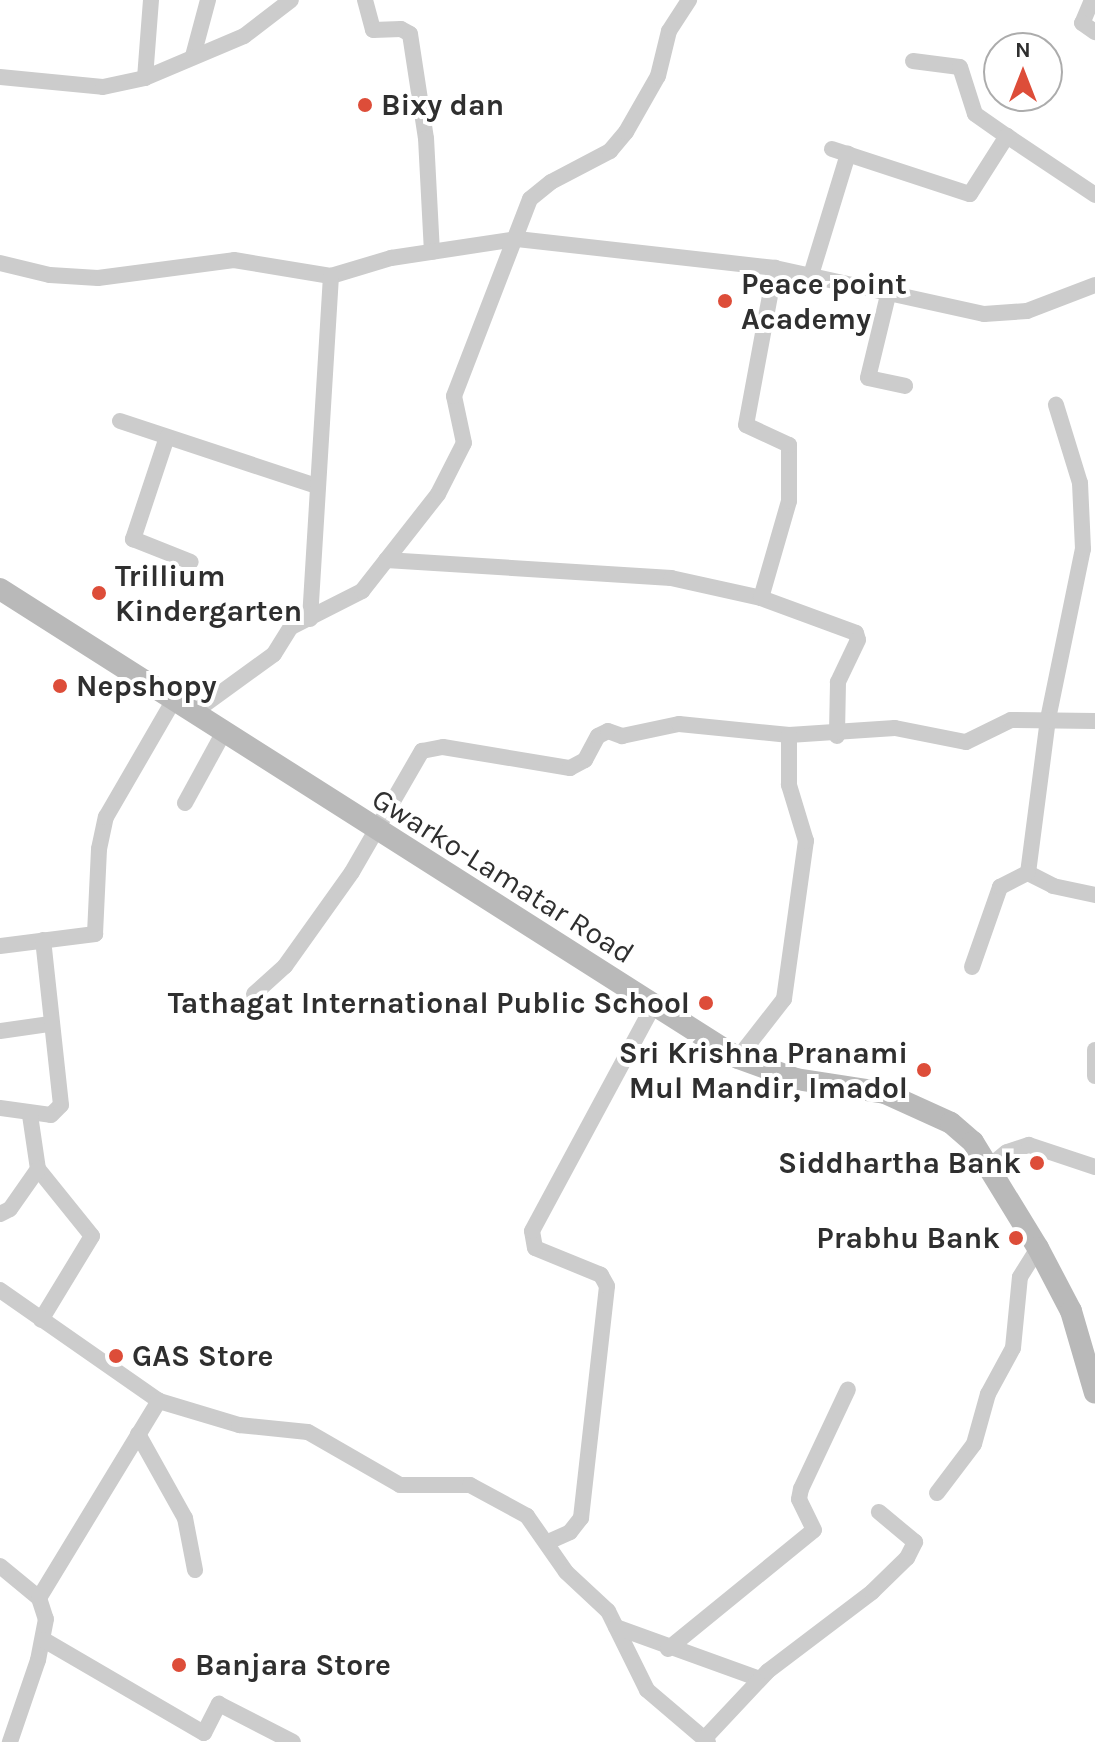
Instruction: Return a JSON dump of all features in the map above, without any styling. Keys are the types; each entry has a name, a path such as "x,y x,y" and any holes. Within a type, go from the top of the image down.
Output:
{"main road":[{"name":"Gwarko-Lamatar Road","path":"0,589 197,710 375,832 738,1058 796,1079 885,1093 951,1123 973,1142 1038,1248 1071,1311 1095,1393"}],"street":[{"path":"145,78 151,0"},
{"path":"193,56 208,0"},
{"path":"0,77 103,87 145,78 244,36 291,0"},
{"path":"365,0 373,30 401,29 410,34 426,138 432,252"},
{"path":"197,710 274,654 291,627 362,591 456,467 464,443 454,396 533,195 610,151 626,132 658,76 669,31 689,0"},
{"path":"1092,0 1082,23 1095,32"},
{"path":"913,61 960,67 975,114 1095,195"},
{"path":"811,275 840,152 970,194 1007,136"},
{"path":"0,263 50,275 98,278 234,260 331,276 432,252 517,239 775,268 1004,314 1095,285"},
{"path":"761,598 778,554 790,488 789,445 746,425 775,268"},
{"path":"310,619 331,276"},
{"path":"889,291 868,378 905,386"},
{"path":"1028,873 1048,719 1077,598 1084,520 1074,452 1056,405"},
{"path":"120,421 317,486"},
{"path":"167,437 133,539 191,562"},
{"path":"386,560 671,578 761,598 858,637 838,682 837,736"},
{"path":"0,946 95,934 99,849 106,817 175,698"},
{"path":"254,994 285,966 375,832 422,751 443,747 570,768 585,760 598,736 608,731 622,736 679,724 789,735 837,736 895,728 966,742 1011,720 1095,721"},
{"path":"185,803 225,730"},
{"path":"738,1058 784,999 806,841 795,818 789,785 789,735"},
{"path":"1028,873 1053,886 1095,895"},
{"path":"972,967 1000,887 1028,873"},
{"path":"0,1108 30,1115 51,1115 61,1105 49,1024 43,940"},
{"path":"548,1542 570,1532 581,1518 607,1292 601,1275 535,1248 532,1231 653,1006"},
{"path":"0,1031 49,1024"},
{"path":"1095,1050 1095,1076"},
{"path":"30,1115 38,1169 92,1236 41,1320"},
{"path":"989,1167 1007,1152 1029,1145 1095,1167"},
{"path":"0,1214 10,1209 38,1169"},
{"path":"937,1493 974,1444 988,1394 1013,1348 1020,1277 1038,1248"},
{"path":"0,1290 159,1401 239,1425 308,1432 400,1485 483,1489 527,1516 566,1572 598,1596 647,1690 706,1740 760,1679 872,1592 907,1558 915,1542 879,1512"},
{"path":"668,1649 814,1530 799,1499 801,1489 848,1389"},
{"path":"39,1598 159,1401"},
{"path":"138,1434 185,1518 195,1570"},
{"path":"0,1566 39,1598 46,1619 44,1640 10,1742"},
{"path":"616,1627 668,1649 760,1679"},
{"path":"44,1640 204,1733 219,1704 293,1742"}],"place":[{"name":"Bixy dan","path":"365,105"},
{"name":"Peace point Academy","path":"725,301"},
{"name":"Trillium Kindergarten","path":"99,593"},
{"name":"Nepshopy","path":"60,686"},
{"name":"Tathagat International Public School","path":"706,1003"},
{"name":"Sri Krishna Pranami Mul Mandir, Imadol","path":"924,1070"},
{"name":"Siddhartha Bank","path":"1037,1163"},
{"name":"Prabhu Bank","path":"1016,1238"},
{"name":"GAS Store","path":"116,1356"},
{"name":"Banjara Store","path":"179,1665"}]}
